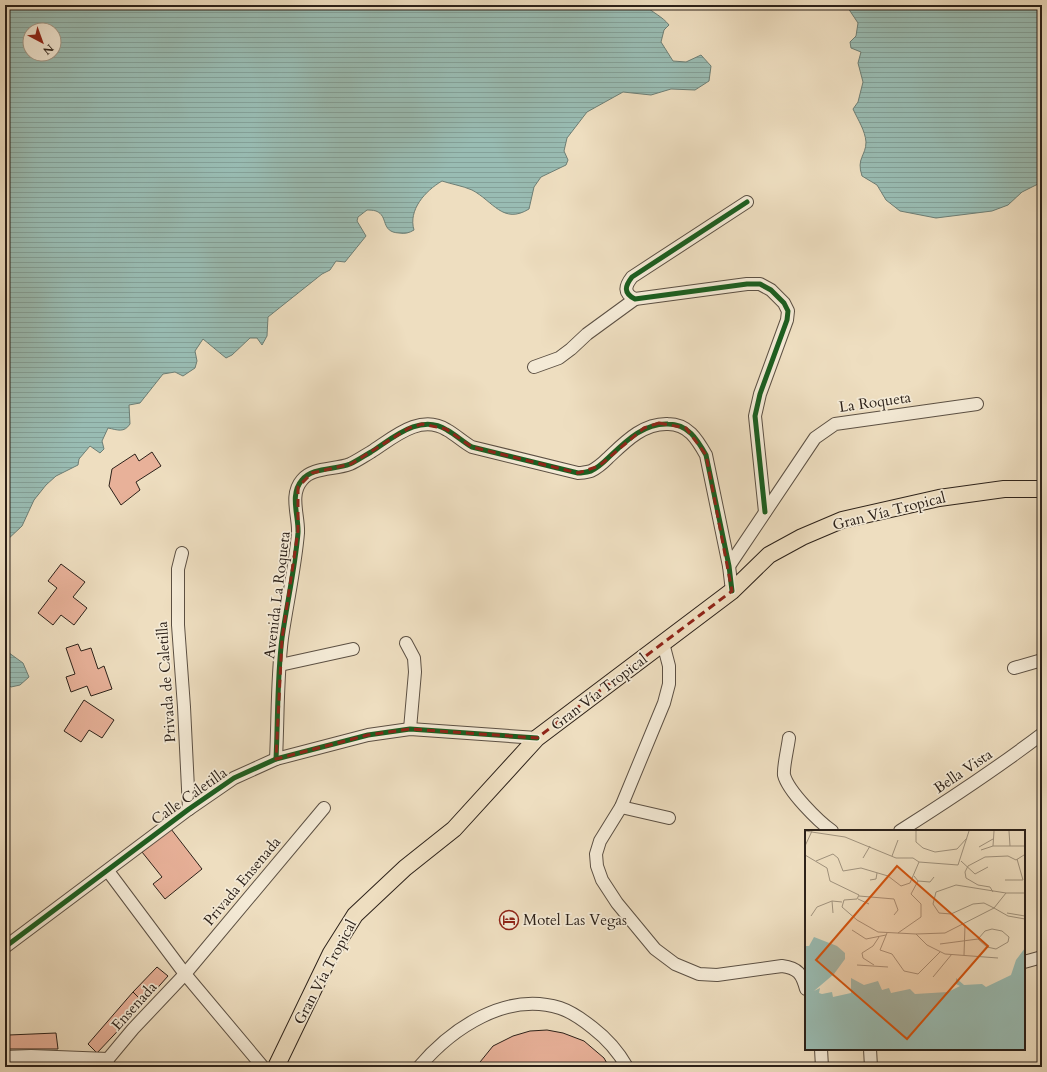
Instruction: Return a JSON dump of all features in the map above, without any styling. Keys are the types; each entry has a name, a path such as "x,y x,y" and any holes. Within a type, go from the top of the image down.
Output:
{"main road":[{"name":"Gran Vía Tropical","path":"276,1067 332,953 355,915 405,868 454,829 537,738 732,591 769,555 802,537 842,520 939,498 1004,489 1042,489"}],"street":[{"path":"635,299 629,296 626,291 627,284 632,277 747,202"},
{"path":"534,367 559,358 587,334 635,299 747,284 760,284 771,290 784,303 788,311 787,320 760,394 755,416 765,512"},
{"name":"La Roqueta","path":"729,566 815,438 835,424 977,404"},
{"name":"Avenida La Roqueta","path":"276,759 282,639 298,531 296,493 302,479 312,473 351,464 409,428 422,424 435,425 446,429 461,441 472,447 578,473 590,471 599,466 628,439 644,428 659,423 674,424 686,428 697,439 706,455 729,566 732,591"},
{"name":"Privada de Caletilla","path":"182,553 178,569 178,625 189,809"},
{"path":"406,643 414,658 410,729"},
{"path":"663,643 669,666 669,684 664,703 621,807 600,841 596,854 597,866 602,880 617,903 655,949 675,964 699,974 717,975 782,966 790,967 800,974 805,986"},
{"path":"280,665 353,649"},
{"path":"1014,668 1042,660"},
{"name":"Calle Caletilla","path":"5,947 189,809 234,778 276,759 368,735 410,729 537,738"},
{"name":"Bella Vista","path":"902,830 951,800 1042,734"},
{"path":"789,738 784,774 790,790 831,830"},
{"path":"621,807 669,818"},
{"name":"Privada Ensenada","path":"185,974 324,808"},
{"path":"108,871 185,974 263,1067"},
{"path":"1025,962 1042,958"},
{"name":"Ensenada","path":"5,1057 30,1056 108,1063 133,1029 185,974"},
{"path":"419,1067 442,1042 489,1013 512,1006 537,1004 560,1008 580,1018 598,1032 613,1047 627,1067"},
{"path":"821,1050 822,1067"},
{"path":"870,1050 871,1067"}],"highlighted area":[{"path":"659,423 686,428 706,455 732,591 537,738 410,729 368,735 276,759 282,639 298,531 298,487 312,473 351,464 409,428 422,424 446,429 472,447 578,473 599,466 644,428"}],"water":[{"path":"5,5 644,5 664,19 669,25 664,30 661,42 673,61 686,62 701,55 711,66 709,81 695,90 671,89 651,95 623,92 587,112 567,138 564,151 568,160 566,165 541,177 534,187 529,209 520,213 505,213 472,190 442,181 430,190 419,202 413,215 414,230 410,232 403,233 389,230 380,213 367,210 358,217 357,221 366,236 345,262 336,261 330,270 322,274 268,317 267,336 262,345 257,338 250,338 232,355 226,358 203,339 195,351 197,361 195,368 183,376 175,372 163,374 140,403 129,405 130,424 128,427 123,430 108,428 102,441 104,449 100,453 90,446 79,459 78,465 56,476 46,485 34,500 22,526 5,542"},
{"path":"849,5 1042,5 1042,182 1022,192 1008,205 992,211 936,218 900,211 886,200 877,185 862,176 860,170 866,142 863,129 853,109 858,102 863,82 858,63 861,52 851,48 850,42 856,36 858,23 848,8"},
{"path":"5,650 23,663 29,677 20,685 11,687 5,683"}],"building":[{"path":"152,452 161,466 136,482 140,490 121,505 109,486 112,469 135,454 139,461"},
{"path":"61,564 85,582 73,597 87,608 74,625 61,615 53,625 38,613 57,588 48,581"},
{"path":"78,644 81,651 91,648 98,669 104,666 112,689 91,696 87,686 71,692 66,677 75,674 66,648"},
{"path":"84,700 114,720 102,738 89,730 81,742 64,731"},
{"path":"171,829 202,869 165,899 153,884 162,877 142,852"},
{"path":"157,967 168,976 144,1003 133,992"},
{"path":"133,992 144,1003 97,1053 88,1044"},
{"path":"547,1030 563,1033 584,1041 604,1058 609,1067 476,1067 493,1046 513,1036 530,1031"},
{"path":"56,1033 58,1049 9,1049 9,1035"}],"cycle path":[{"path":"747,202 632,277 626,289 628,294 635,299 747,284 760,284 771,290 784,303 788,311 787,320 760,394 755,416 765,512"},
{"path":"276,759 280,653 297,546 298,526 295,499 298,486 306,476 318,471 350,464 407,429 427,424 437,425 472,447 578,473 591,471 604,462 628,440 643,430 650,427 668,424 681,427 695,438 706,455 729,566 732,591"},
{"path":"5,947 189,809 234,778 276,759 368,735 410,729 537,738"}],"place":[{"name":"Motel Las Vegas","path":"509,920"}]}
